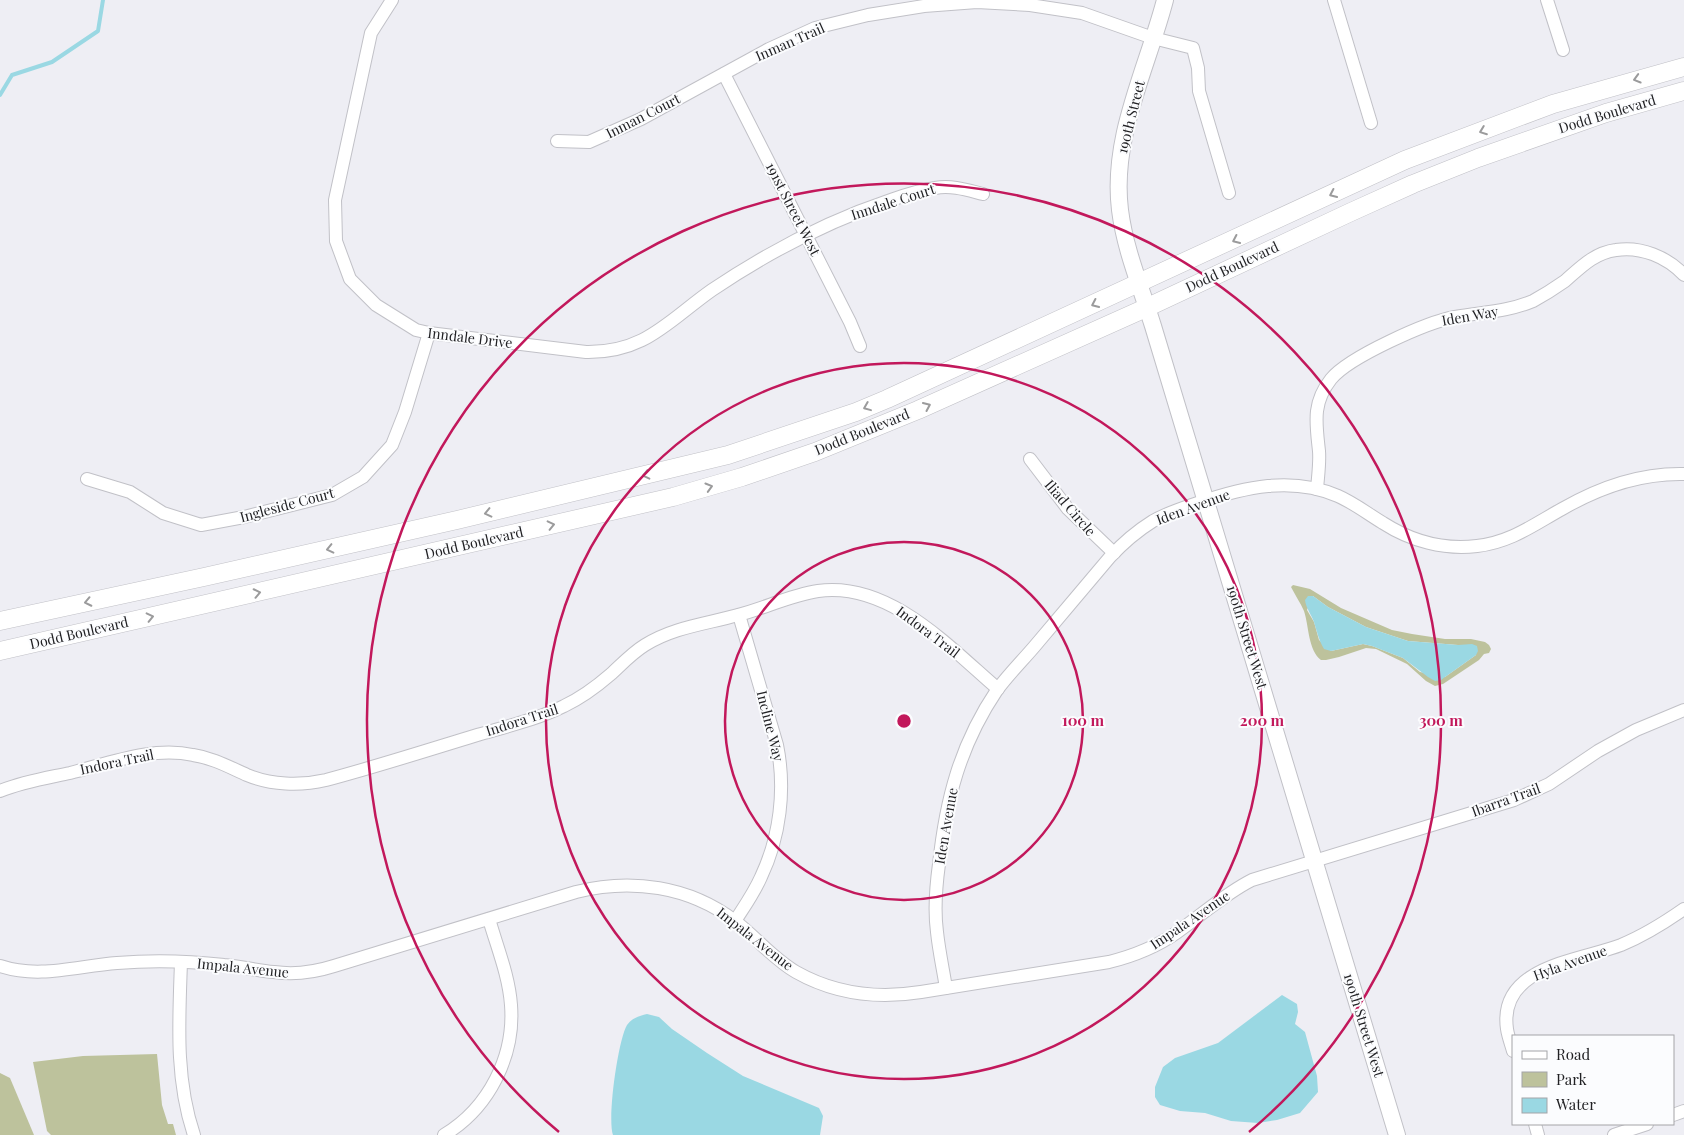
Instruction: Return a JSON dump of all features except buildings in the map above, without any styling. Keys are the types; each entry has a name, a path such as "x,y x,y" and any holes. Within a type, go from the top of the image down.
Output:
{"main road":[{"name":"Dodd Boulevard","path":"0,621 438,525 728,455 856,412 886,399 1405,160 1553,104 1684,67"},
{"name":"Dodd Boulevard","path":"0,651 672,497 742,477 815,452 918,410 1148,307 1413,184 1494,152 1568,126 1684,91"}],"street":[{"name":"Inndale Drive","path":"392,0 371,33 335,200 336,241 350,279 376,305 416,330 586,352 599,352 630,346 663,328 728,279 806,236"},
{"name":"190th Street","path":"1139,284 1130,258 1122,224 1120,165 1130,110 1165,0"},
{"path":"1334,0 1371,123"},
{"path":"1547,0 1563,50"},
{"name":"Inman Trail","path":"724,74 769,49 815,28 868,15 924,6 977,2 1030,5 1082,13 1153,38"},
{"path":"1153,38 1193,48 1198,68 1199,91 1229,193"},
{"name":"Inman Court","path":"557,141 590,142 641,119 724,74"},
{"name":"191st Street West","path":"724,74 850,322 860,346"},
{"name":"Inndale Court","path":"806,236 864,209 921,191 948,187 983,194"},
{"name":"Iden Way","path":"1317,488 1319,463 1316,411 1318,402 1326,385 1346,365 1430,324 1454,317 1506,310 1531,301 1555,288 1590,259 1607,252 1624,249 1644,251 1663,259 1684,275"},
{"name":"190th Street West","path":"1139,284 1148,307 1397,1135"},
{"name":"Ingleside Court","path":"87,479 130,492 163,513 201,525 244,517 332,495 363,477 392,445 405,412 428,333"},
{"name":"Iliad Circle","path":"1030,459 1068,509 1114,553"},
{"name":"Iden Avenue","path":"946,988 936,932 936,905 944,820 951,789 966,748 981,717 998,689 1114,553 1134,534 1164,515 1206,500 1246,489 1290,485 1317,488 1349,502 1403,535 1449,547 1492,544 1518,535 1577,501 1612,485 1650,476 1684,474"},
{"name":"Indora Trail","path":"0,791 142,755 170,752 193,754 208,758 249,776 271,781 296,784 326,780 552,712 587,693 636,651 659,637 684,627 739,615 819,590 864,594 886,602 914,618 998,689"},
{"name":"Incline Way","path":"735,921 755,888 768,861 778,824 781,788 777,745 739,615"},
{"name":"Ibarra Trail","path":"1315,861 1514,800 1548,784 1629,733 1684,710"},
{"name":"Impala Avenue","path":"0,966 23,972 40,973 116,963 181,962 225,965 280,973 307,972 326,969 587,890 626,885 677,891 705,902 735,921 778,960 802,975 829,986 858,994 890,996 1109,962 1131,956 1168,938 1220,899 1243,885 1263,876 1315,861"},
{"name":"Hyla Avenue","path":"1512,1047 1507,1029 1507,1012 1512,996 1517,988 1529,977 1544,969 1620,945 1654,929 1684,909"},
{"path":"444,1135 468,1117 486,1096 500,1073 507,1050 510,1035 511,1005 506,978 489,919"},
{"path":"181,962 180,1067 184,1100 194,1135"},
{"path":"1614,1135 1644,1125"}],"green space":[{"path":"1293,585 1310,589 1341,608 1392,630 1445,639 1471,639 1485,642 1491,649 1489,653 1484,654 1479,660 1443,684 1435,686 1426,681 1407,664 1376,649 1366,648 1339,657 1321,660 1314,650 1304,611 1291,587","holes":["1313,596 1328,607 1366,627 1408,641 1458,645 1476,655 1445,677 1420,672 1403,658 1372,646 1363,644 1331,651 1319,640 1314,622 1307,610"]},
{"path":"157,1054 162,1105 168,1124 173,1124 176,1135 51,1135 47,1131 33,1062 83,1056"},
{"path":"0,1073 10,1078 34,1135 0,1135"}],"water":[{"path":"1308,596 1313,596 1328,607 1366,627 1408,641 1458,645 1472,644 1477,646 1478,651 1476,655 1441,680 1435,681 1403,658 1372,646 1363,644 1331,651 1324,649 1307,608 1305,600"},
{"path":"1282,995 1297,1004 1298,1012 1295,1024 1305,1032 1317,1076 1318,1092 1300,1113 1258,1123 1231,1121 1205,1113 1180,1111 1160,1105 1155,1097 1155,1087 1163,1067 1175,1058 1218,1043"},
{"path":"647,1014 659,1017 672,1029 743,1076 819,1108 823,1116 820,1135 613,1135 612,1097 620,1046 627,1025 638,1017"}],"waterway":[{"path":"0,95 12,75 52,62 98,31 103,0"}]}
